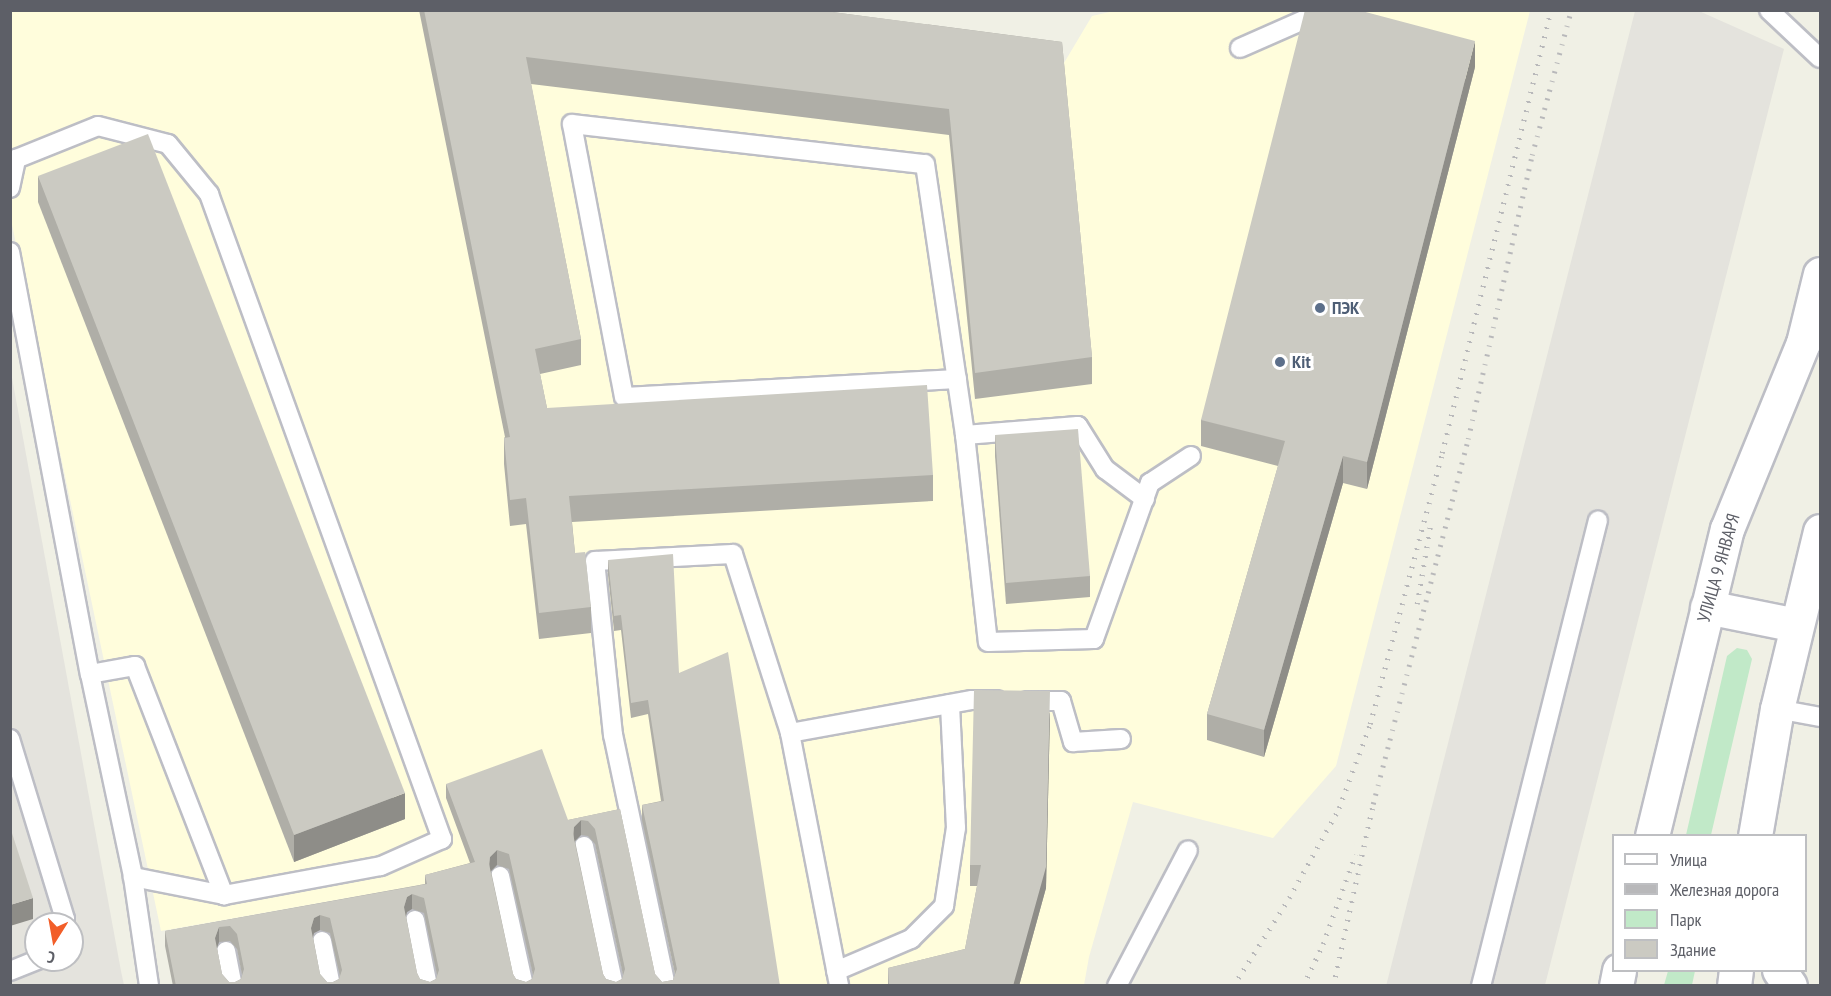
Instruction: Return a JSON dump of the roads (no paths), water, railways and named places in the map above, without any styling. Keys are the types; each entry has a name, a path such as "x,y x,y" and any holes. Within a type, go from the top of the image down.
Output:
{"main road":[{"name":"УЛИЦА 9 ЯНВАРЯ","path":"1652,834 1727,529 1803,344 1821,274"},
{"path":"1755,834 1777,709 1821,531"},
{"path":"1707,607 1796,625"},
{"path":"1780,972 1790,986"}],"lane":[{"path":"1240,48 1326,10"},
{"path":"1769,10 1821,58"},
{"path":"957,379 624,397 572,124 925,164 957,379 965,435 988,642 1094,639 1150,483 1191,456"},
{"path":"10,188 16,159 98,126 168,144 209,194 442,839 381,866 224,896 134,877"},
{"path":"10,252 90,674 134,877 149,986"},
{"path":"965,435 1078,426 1105,469 1145,499"},
{"path":"1481,986 1598,520"},
{"path":"666,986 613,735 595,561 734,554 790,733 837,978 910,939 944,906 956,828 950,704"},
{"path":"90,674 135,666 224,896"},
{"path":"790,733 972,700 1061,701 1073,742 1121,739"},
{"path":"1777,709 1821,717"},
{"path":"10,739 63,912"},
{"path":"584,846 614,986"},
{"path":"1117,986 1188,850"},
{"path":"500,876 524,986"},
{"path":"415,920 428,986"},
{"path":"322,941 330,986"},
{"path":"226,951 232,986"},
{"path":"10,971 24,965"}],"railway":[{"path":"1233,986 1289,898 1339,808 1370,724 1442,453 1551,10"},
{"path":"1333,986 1373,804 1468,439 1532,155 1571,10"},
{"path":"1417,604 1431,521"},
{"path":"1303,986 1323,944 1355,855"}],"place":[{"name":"ПЭК","path":"1320,308"},
{"name":"Kit","path":"1280,362"}]}
